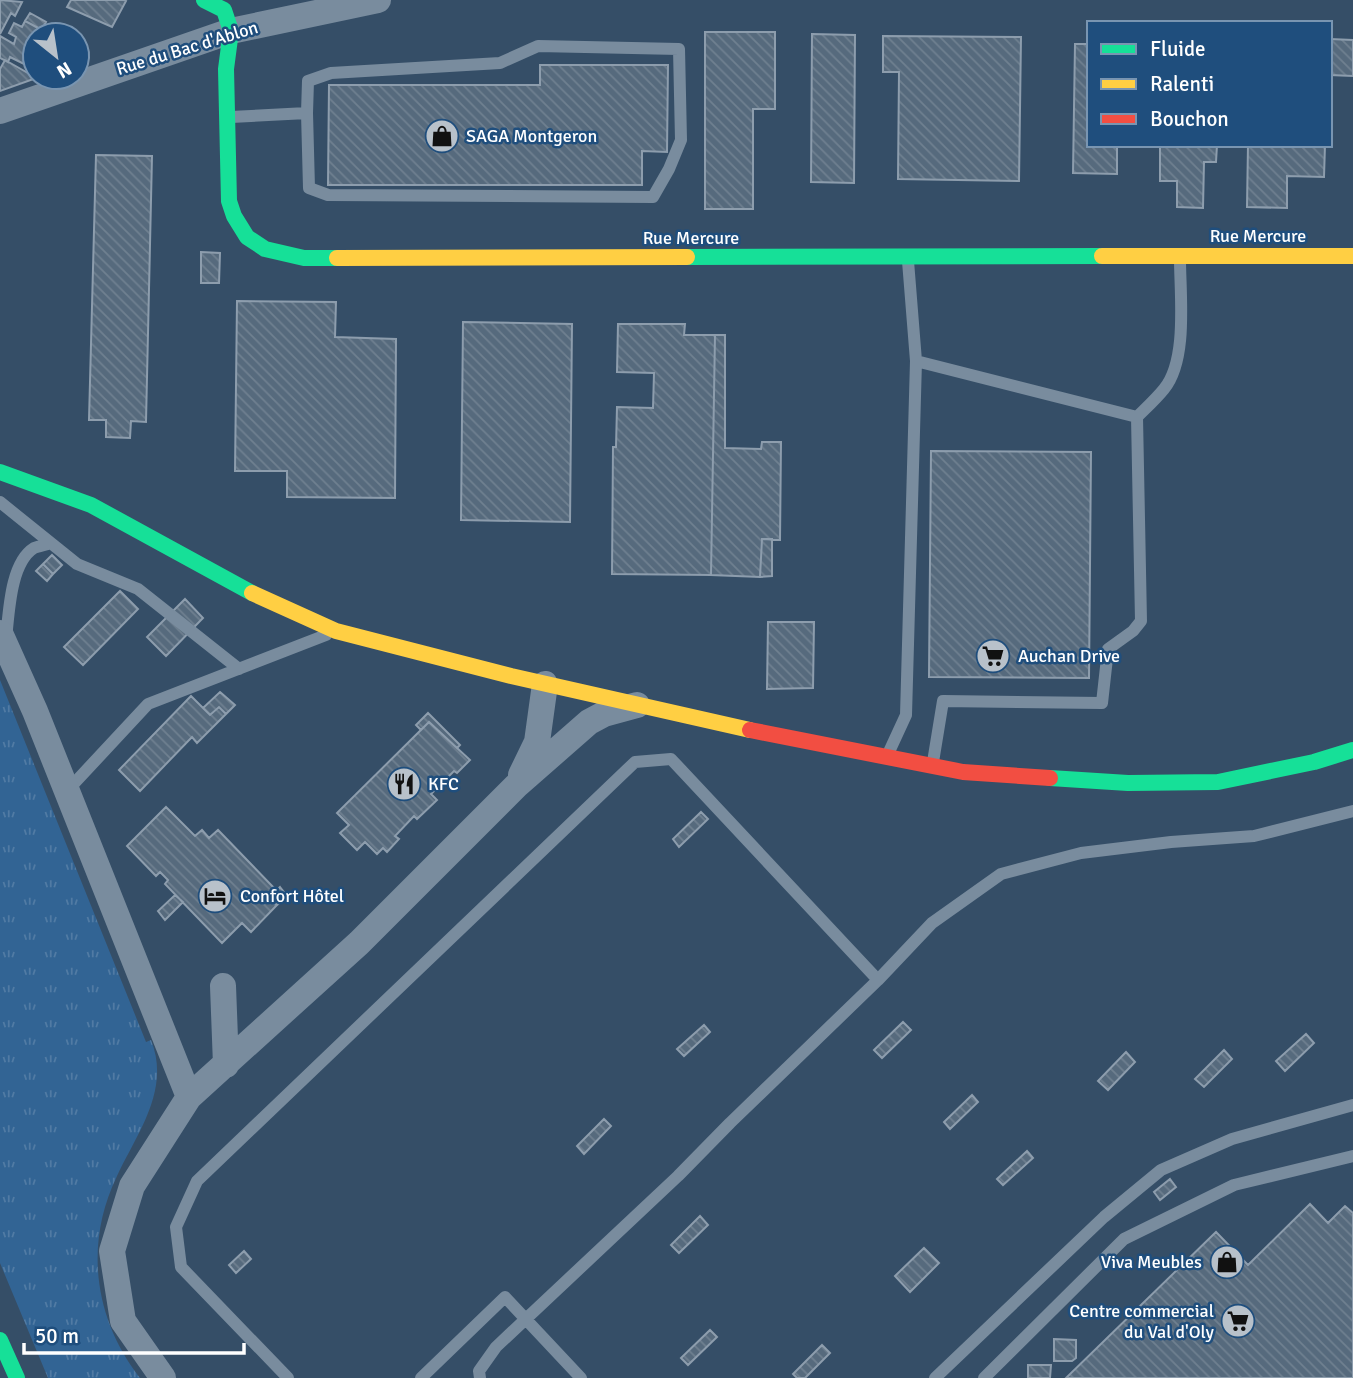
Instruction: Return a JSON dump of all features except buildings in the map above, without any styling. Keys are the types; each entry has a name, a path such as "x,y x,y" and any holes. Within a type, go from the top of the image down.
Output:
{"street":[{"path":"204,0 224,10 231,31"},
{"name":"Rue du Bac d'Ablon","path":"0,111 231,31 378,0"},
{"name":"Rue Mercure","path":"231,31 226,69 229,201 240,231 256,245 274,254 304,258 1353,256"},
{"path":"0,472 91,505 244,589 336,631 545,684 801,741 963,772 1128,783 1218,782 1314,762 1353,750"},
{"path":"3,639 35,711 189,1097"},
{"path":"516,786 537,742 545,684"},
{"path":"163,1378 122,1321 112,1251 132,1186 189,1097 359,943 516,786 589,722 604,714 639,705"},
{"path":"223,986 226,1065"},
{"path":"0,1340 17,1378"}],"lane":[{"path":"538,46 679,49 681,140 653,197 328,195 309,188 307,113 308,81 331,74 500,63 538,46"},
{"path":"227,117 307,113"},
{"path":"932,766 943,701 1102,703 1108,649 1133,631 1140,621 1137,417 1166,388 1177,366 1180,256"},
{"path":"887,757 906,715 916,361 908,257"},
{"path":"916,361 1137,417"},
{"path":"0,502 77,564 138,589 239,669"},
{"path":"3,639 21,561 34,549 51,543"},
{"path":"67,791 148,704 336,631"},
{"path":"288,1378 181,1267 176,1227 197,1181 635,762 671,759 878,980"},
{"path":"480,1378 479,1371 496,1347 678,1176 878,980 932,923 1001,874 1081,853 1171,842 1254,836 1353,811"},
{"path":"935,1378 1104,1217 1161,1170 1232,1139 1353,1105"},
{"path":"984,1378 1124,1239 1234,1185 1353,1156"},
{"path":"421,1378 505,1297 581,1378"}],"green space":[{"path":"0,680 146,1042 151,1040 156,1058 157,1076 149,1111 107,1202 100,1228 98,1254 99,1280 112,1331 140,1378 48,1378 0,1263"}],"traffic: fast":[{"path":"204,0 224,10 231,31 226,69 229,201 234,216 247,237 265,249 304,258 337,258"},
{"path":"687,257 1102,256"},
{"path":"0,472 91,505 252,593"},
{"path":"1050,778 1128,783 1218,782 1314,762 1353,750"},
{"path":"0,1340 17,1378"}],"traffic: slow":[{"path":"1102,256 1353,256"},
{"path":"337,258 687,257"},
{"path":"252,593 336,631 511,676 750,730"}],"traffic: jam":[{"path":"750,730 963,772 1050,778"}],"place":[{"name":"SAGA Montgeron","path":"442,136"},
{"name":"Auchan Drive","path":"993,656"},
{"name":"KFC","path":"404,784"},
{"name":"Confort Hôtel","path":"215,896"},
{"name":"Viva Meubles","path":"1227,1262"},
{"name":"Centre commercial du Val d'Oly","path":"1238,1321"}]}
